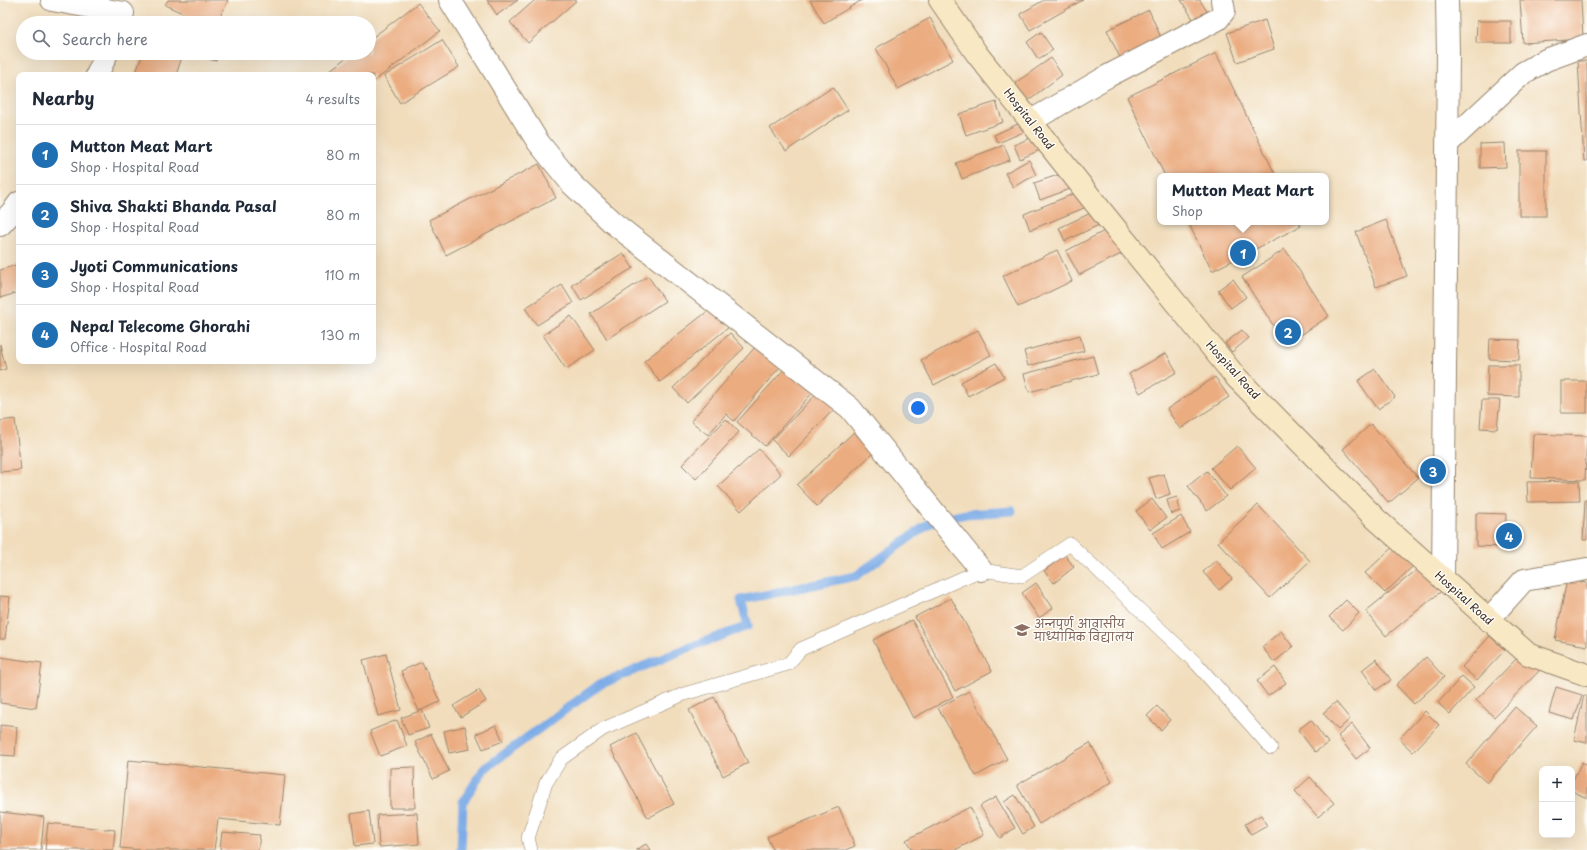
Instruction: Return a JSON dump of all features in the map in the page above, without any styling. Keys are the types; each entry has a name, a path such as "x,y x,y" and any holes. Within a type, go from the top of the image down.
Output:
{"street":[{"path":"52,0 124,12"},
{"path":"450,0 538,142 572,184 612,222 850,408 982,570"},
{"name":"Hospital Road","path":"940,0 977,54 1235,376 1376,519 1528,654 1587,675"},
{"path":"1030,121 1108,76 1218,19 1224,11 1222,0"},
{"path":"1443,579 1448,143 1447,0"},
{"path":"1448,143 1524,73 1546,60 1587,45"},
{"path":"98,72 104,60"},
{"path":"0,225 16,207"},
{"path":"1488,620 1524,580 1587,569"}],"lane":[{"path":"531,850 528,838 546,783 561,759 603,729 684,694 788,664 801,649 982,570 1022,576 1070,544 1197,664 1271,748"}],"building":[{"path":"168,0 228,0 220,16 189,16 165,5"},
{"path":"487,0 518,0 497,15"},
{"path":"535,0 577,0 528,43 510,22"},
{"path":"810,0 862,0 824,23"},
{"path":"1044,0 1083,0 1030,30 1020,14"},
{"path":"1181,0 1200,0 1208,13 1195,22"},
{"path":"1520,0 1581,0 1583,39 1523,43"},
{"path":"418,3 440,31 376,80 376,72 328,72 343,60 376,60 376,35"},
{"path":"1149,10 1162,40 1121,60 1107,30"},
{"path":"930,18 953,60 898,89 876,48"},
{"path":"1265,20 1274,49 1237,62 1227,33"},
{"path":"1477,21 1511,21 1511,43 1476,43"},
{"path":"1041,32 1053,50 1038,59 1027,42"},
{"path":"442,40 459,67 400,103 384,76"},
{"path":"1216,53 1275,173 1164,173 1127,97"},
{"path":"1051,58 1062,75 1027,101 1015,83"},
{"path":"140,60 181,60 177,72 136,72"},
{"path":"1578,61 1587,61 1587,161 1584,161"},
{"path":"833,87 848,110 786,151 770,128"},
{"path":"996,102 1003,122 966,135 959,114"},
{"path":"1024,121 1028,130 998,143 994,135"},
{"path":"1035,136 1040,150 1020,159 1014,145"},
{"path":"1505,143 1506,167 1480,168 1480,144"},
{"path":"1004,145 1010,160 962,179 956,163"},
{"path":"1519,151 1546,151 1546,216 1519,216"},
{"path":"1029,160 1036,175 1013,187 1005,173"},
{"path":"539,164 556,198 446,255 429,220"},
{"path":"1067,172 1073,188 1040,200 1034,183"},
{"path":"1083,190 1089,206 1030,230 1024,214"},
{"path":"1095,211 1101,224 1065,241 1059,228"},
{"path":"1386,220 1407,276 1376,287 1356,232"},
{"path":"1189,225 1300,225 1301,226 1212,271"},
{"path":"1112,227 1125,252 1079,275 1066,251"},
{"path":"1285,249 1329,316 1286,345 1242,277"},
{"path":"1057,250 1072,281 1018,307 1003,276"},
{"path":"623,253 633,268 581,300 572,285"},
{"path":"16,265 16,293 0,298 0,270"},
{"path":"648,276 665,301 607,339 591,314"},
{"path":"1233,279 1246,297 1231,308 1218,290"},
{"path":"562,285 573,303 537,325 525,308"},
{"path":"713,307 729,327 660,382 644,361"},
{"path":"571,316 595,350 566,369 543,335"},
{"path":"978,330 991,355 934,385 921,360"},
{"path":"1242,330 1249,338 1232,352 1225,343"},
{"path":"730,333 744,348 687,403 673,388"},
{"path":"1080,335 1084,351 1028,366 1024,351"},
{"path":"1490,339 1520,340 1519,360 1489,359"},
{"path":"0,344 6,369 0,371"},
{"path":"756,346 780,367 734,421 726,414 708,435 691,421"},
{"path":"1166,353 1177,372 1140,393 1129,374"},
{"path":"1093,356 1098,374 1029,392 1024,374"},
{"path":"996,363 1004,377 968,396 961,382"},
{"path":"788,365 816,389 765,446 737,422"},
{"path":"1488,365 1519,365 1519,397 1487,396"},
{"path":"1375,369 1395,397 1378,409 1358,381"},
{"path":"1215,377 1229,397 1180,429 1167,409"},
{"path":"1561,381 1587,381 1587,413 1561,413"},
{"path":"820,390 837,406 789,456 772,440"},
{"path":"1482,400 1500,400 1497,429 1480,428"},
{"path":"15,419 21,470 0,472 0,421"},
{"path":"726,419 739,432 696,479 682,465"},
{"path":"1371,424 1418,478 1389,503 1343,449"},
{"path":"854,432 873,453 817,506 797,485"},
{"path":"1533,434 1587,436 1585,480 1531,478"},
{"path":"1237,446 1256,468 1230,490 1211,468"},
{"path":"759,449 781,474 741,511 718,486"},
{"path":"1207,471 1226,496 1207,511 1188,486"},
{"path":"1164,474 1170,494 1156,499 1149,478"},
{"path":"1579,481 1580,501 1528,502 1527,482"},
{"path":"1177,497 1180,511 1171,514 1167,500"},
{"path":"1152,499 1166,518 1150,530 1136,511"},
{"path":"1585,500 1587,500 1587,540 1583,540"},
{"path":"1258,505 1310,561 1270,598 1218,542"},
{"path":"1476,513 1506,514 1505,547 1476,546"},
{"path":"1181,516 1190,532 1162,549 1153,533"},
{"path":"1398,542 1417,562 1385,593 1365,573"},
{"path":"1065,555 1074,567 1054,583 1044,571"},
{"path":"1216,560 1232,579 1219,590 1203,572"},
{"path":"1424,564 1444,589 1386,636 1366,611"},
{"path":"1567,580 1587,583 1587,646 1555,640"},
{"path":"1036,583 1053,608 1039,618 1022,593"},
{"path":"0,596 10,597 5,639 0,639"},
{"path":"951,598 992,671 955,691 915,617"},
{"path":"1346,600 1359,613 1343,630 1329,617"},
{"path":"912,620 953,697 913,718 873,640"},
{"path":"1281,631 1293,647 1274,662 1262,647"},
{"path":"1490,636 1505,650 1477,680 1462,667"},
{"path":"1524,651 1542,668 1494,717 1476,700"},
{"path":"386,654 401,710 378,716 363,660"},
{"path":"0,657 42,663 36,708 0,703"},
{"path":"1426,657 1444,677 1414,704 1396,685"},
{"path":"1376,659 1391,680 1376,690 1362,670"},
{"path":"422,662 440,702 419,711 401,671"},
{"path":"1275,667 1286,683 1268,696 1257,681"},
{"path":"1462,676 1474,687 1450,714 1438,703"},
{"path":"1556,687 1582,695 1574,720 1549,713"},
{"path":"479,690 486,701 461,717 453,706"},
{"path":"969,691 1007,759 976,776 938,708"},
{"path":"1584,695 1587,696 1587,743 1574,740"},
{"path":"714,697 748,763 723,776 689,710"},
{"path":"1336,702 1350,719 1338,730 1323,713"},
{"path":"1157,706 1170,720 1161,730 1147,716"},
{"path":"1515,707 1537,726 1487,783 1466,764"},
{"path":"422,710 429,728 408,735 401,718"},
{"path":"1425,711 1439,725 1413,752 1399,739"},
{"path":"397,720 407,746 380,756 370,731"},
{"path":"1311,720 1328,743 1315,752 1298,730"},
{"path":"1352,724 1370,748 1356,759 1338,736"},
{"path":"0,725 17,727 15,756 0,755"},
{"path":"496,725 503,741 483,749 476,734"},
{"path":"465,726 470,749 449,753 444,731"},
{"path":"636,733 674,804 648,818 610,747"},
{"path":"431,734 449,771 433,779 415,742"},
{"path":"1090,743 1112,782 1039,824 1017,785"},
{"path":"128,760 285,775 280,825 218,819 214,850 141,850 120,848"},
{"path":"1582,762 1587,765 1587,798 1575,792 1575,776"},
{"path":"414,767 415,808 390,808 390,768"},
{"path":"1310,777 1334,803 1318,817 1295,791"},
{"path":"1015,795 1034,827 1023,834 1004,802"},
{"path":"996,797 1015,828 1000,838 980,806"},
{"path":"839,807 855,846 845,850 773,850 767,837"},
{"path":"970,807 984,835 955,850 912,850 906,840"},
{"path":"369,811 373,844 355,846 351,814"},
{"path":"0,812 44,817 41,850 0,850"},
{"path":"417,813 419,844 379,847 377,815"},
{"path":"1261,815 1267,826 1251,835 1245,824"},
{"path":"48,823 115,830 113,850 45,850"},
{"path":"222,832 260,835 258,850 220,850"},
{"path":"646,844 650,850 636,850"}],"waterway":[{"path":"461,850 463,802 484,769 599,685 690,647 748,626 741,600 856,576 931,522 966,514 1012,511"}],"place":[{"name":"Mutton Meat Mart","path":"1243,253"},
{"name":"Shiva Shakti Bhanda Pasal","path":"1288,332"},
{"name":"Jyoti Communications","path":"1433,471"},
{"name":"Nepal Telecome Ghorahi","path":"1509,536"},
{"name":"अन्नपुर्ण आवासीय माध्यामिक विद्यालय","path":"1022,630"}]}
